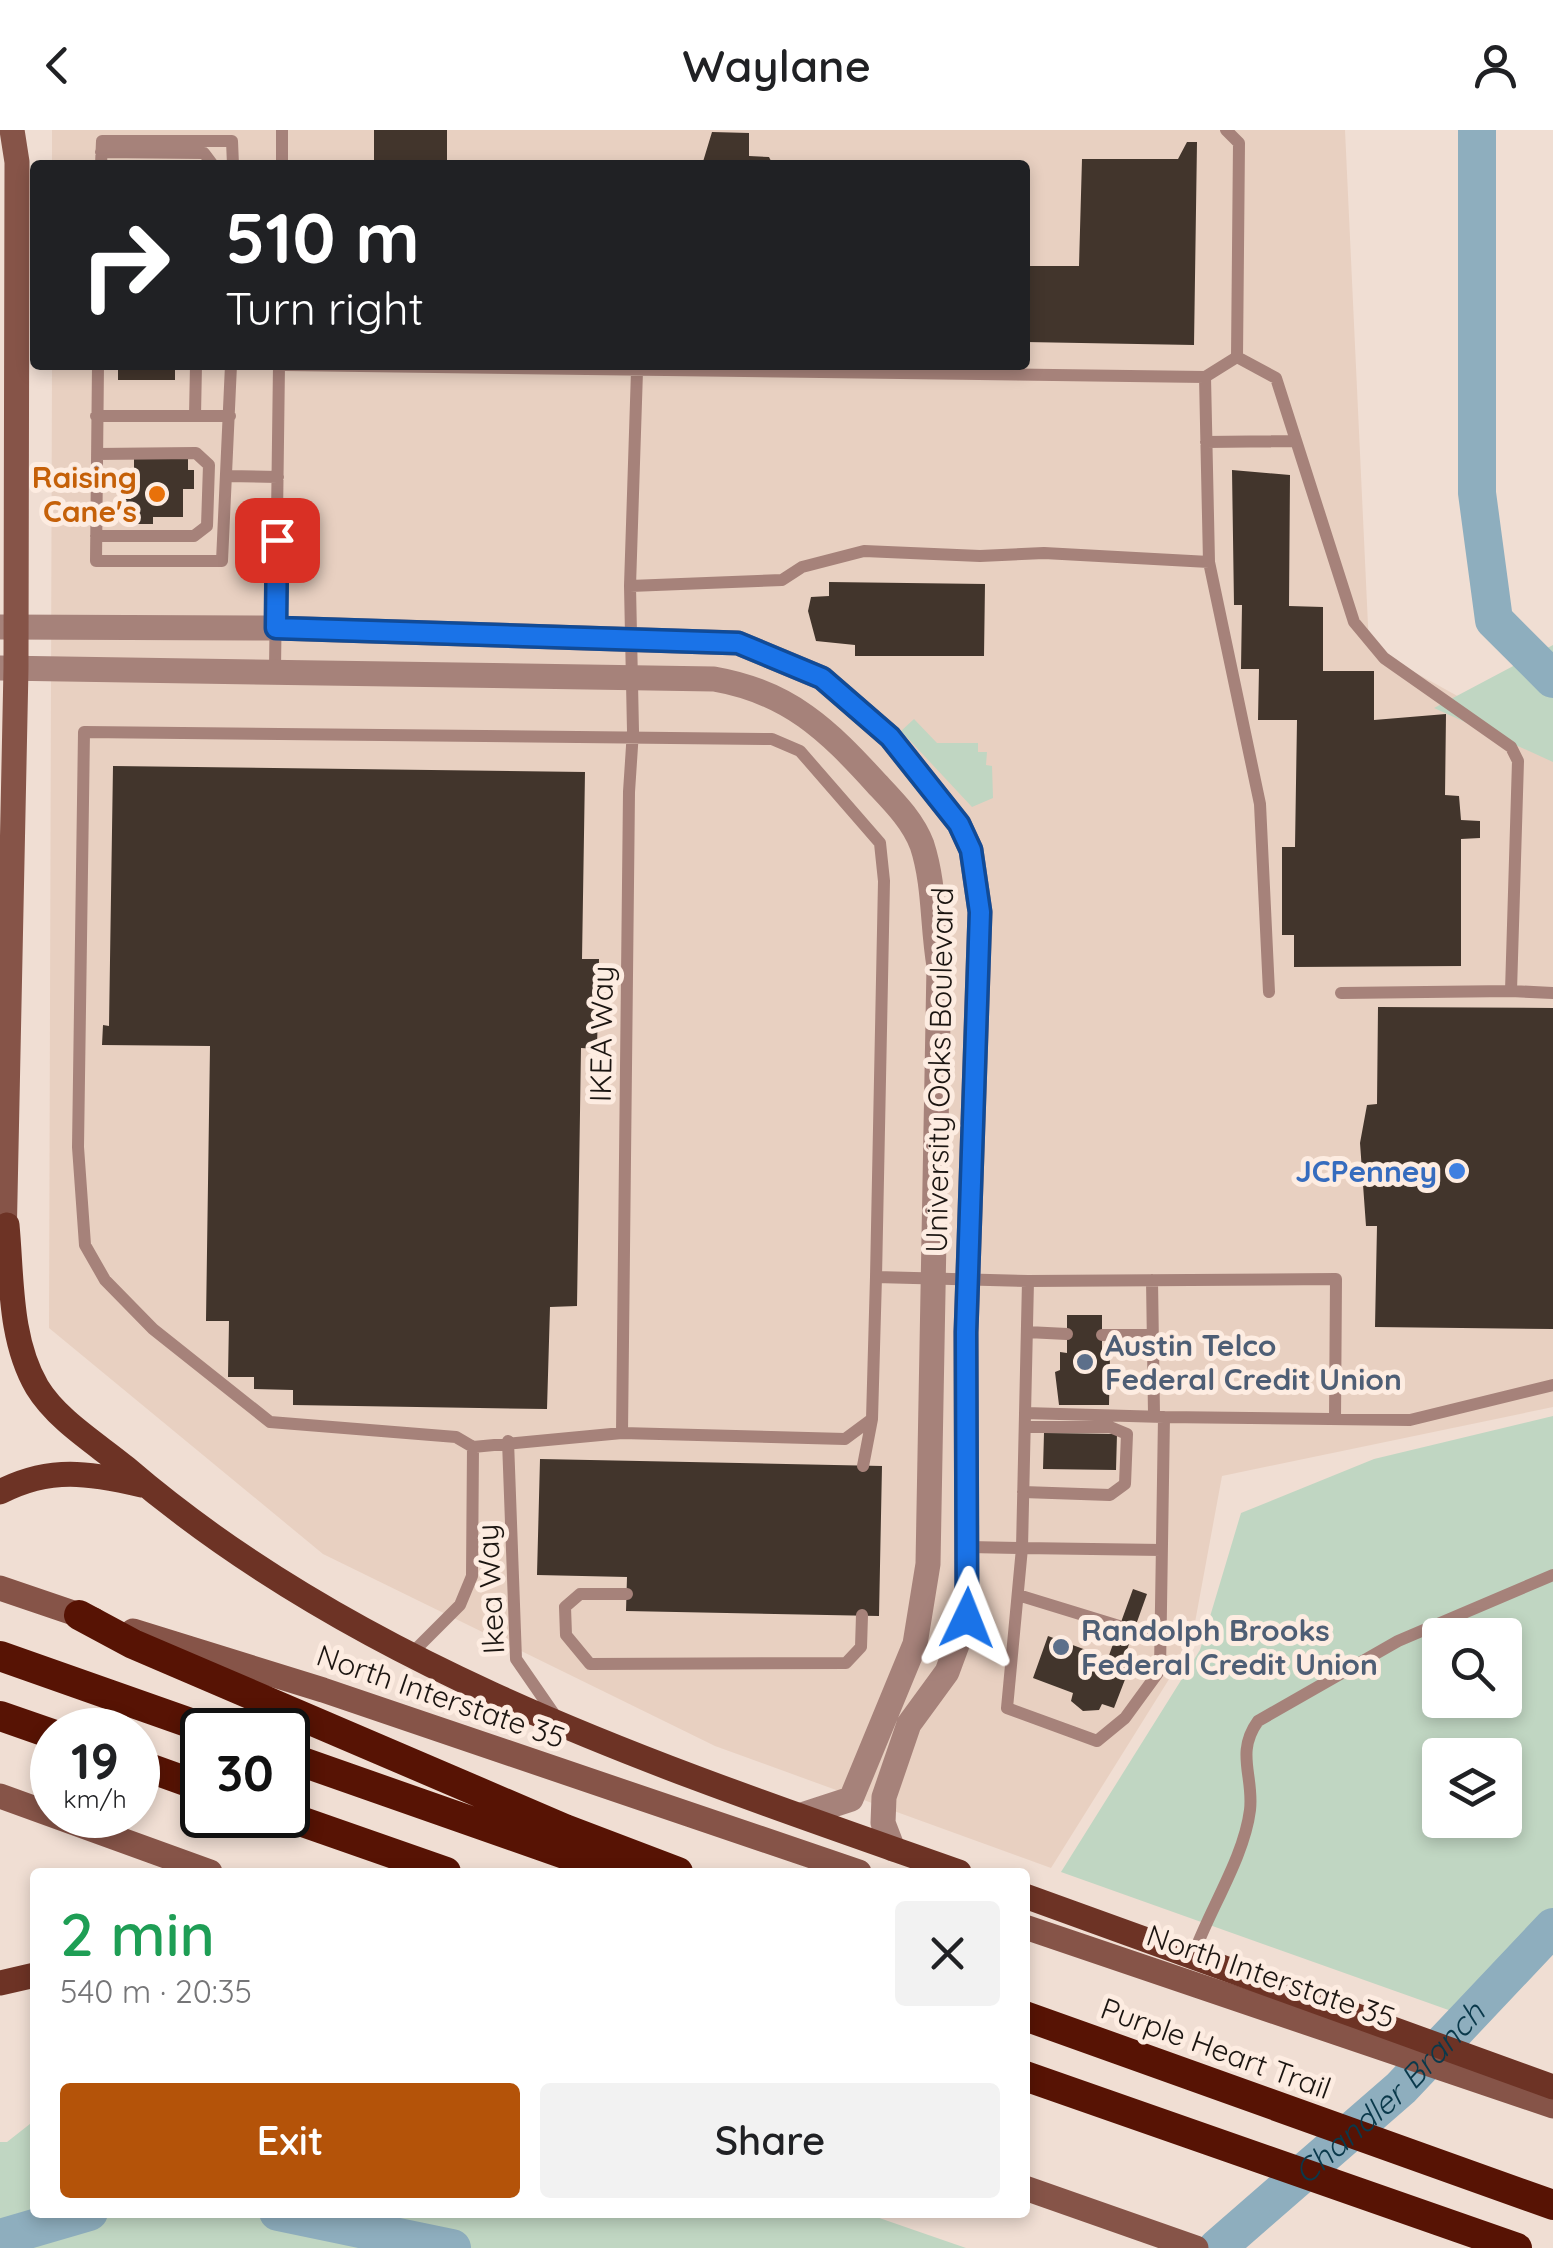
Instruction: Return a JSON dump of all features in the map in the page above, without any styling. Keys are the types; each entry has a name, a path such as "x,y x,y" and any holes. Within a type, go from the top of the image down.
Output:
{"highway":[{"path":"78,1615 133,1644 565,1829 667,1868"},
{"path":"0,1656 180,1719"},
{"path":"0,1716 30,1726"},
{"path":"310,1765 605,1868"},
{"path":"310,1824 435,1868"},
{"name":"Purple Heart Trail","path":"1030,2018 1553,2205"},
{"path":"1030,2078 1517,2248"},
{"path":"1406,2211 1472,2248"}],"main road":[{"path":"12,130 17,162 8,626 7,1225 18,1341 35,1384 58,1412 147,1486 284,1585 409,1656 558,1720 946,1868"},
{"path":"0,1270 7,1225"},
{"path":"0,1492 47,1474 72,1471 147,1486"},
{"name":"North Interstate 35","path":"0,1588 323,1690 846,1868"},
{"path":"0,1796 199,1868"},
{"path":"1030,1898 1194,1956 1405,2046 1536,2087 1553,2106"},
{"name":"North Interstate 35","path":"1030,1928 1405,2046"},
{"path":"0,1965 30,1971"},
{"path":"0,1983 30,1974"},
{"path":"1030,2190 1196,2248"}],"street":[{"name":"University Oaks Boulevard","path":"8,626 630,636 738,643 822,678 890,737 959,824 971,850 980,912 968,1278 967,1618 947,1672 909,1724 884,1797 884,1823 893,1850"},
{"name":"University Oaks Boulevard","path":"8,668 630,676 739,684 822,724 904,814 920,840 932,878 939,966 928,1564 916,1644 851,1799 802,1815"}],"lane":[{"path":"282,130 282,160"},
{"path":"1226,130 1239,143 1237,357"},
{"path":"210,160 204,152 101,158 102,141 232,141 232,160"},
{"path":"578,370 1204,377 1237,357"},
{"path":"1237,357 1276,378 1354,622 1384,658 1511,747 1518,761 1511,991"},
{"path":"98,370 96,561 222,561 231,370"},
{"path":"196,370 196,416"},
{"path":"275,669 282,370"},
{"name":"IKEA Way","path":"622,1433 628,792 633,735 630,586 637,371"},
{"path":"1204,377 1209,562 1260,804 1270,992"},
{"path":"96,416 230,416"},
{"path":"1206,442 1296,441"},
{"path":"96,536 194,536 207,526 209,465 196,453 97,454"},
{"path":"226,476 278,477"},
{"path":"630,586 782,580 802,567 864,551 1209,562"},
{"path":"863,1466 872,1420 876,1277 884,892 880,843 800,751 772,739 633,735 84,732 78,1147 85,1245 105,1280 153,1330 270,1422 456,1438 473,1448 508,1441 622,1433 845,1440 872,1420"},
{"path":"1340,993 1553,994"},
{"path":"876,1277 1028,1281 1336,1278 1335,1419"},
{"path":"1028,1281 1022,1548 1008,1708 1097,1741 1125,1718 1160,1670 1162,1550 1159,1416 1151,1336 1152,1280"},
{"path":"1026,1332 1067,1334"},
{"path":"1102,1335 1151,1336"},
{"path":"1025,1420 1159,1416 1410,1420 1553,1385"},
{"path":"1023,1492 1110,1494 1125,1484 1127,1434 1110,1427 1025,1420"},
{"name":"Ikea Way","path":"508,1441 516,1659 558,1720"},
{"path":"409,1656 460,1606 472,1576 473,1448"},
{"path":"969,1547 1162,1550"},
{"path":"1194,1956 1250,1810 1243,1756 1247,1736 1258,1721 1398,1641 1553,1575"},
{"path":"627,1594 580,1594 566,1607 566,1635 590,1664 846,1664 861,1646 862,1615"},
{"path":"1018,1596 1119,1626"},
{"path":"1134,1631 1160,1634"}],"shaded area":[{"path":"52,130 1345,130 1369,647 1553,749 1553,1407 1222,1476 1191,1644 1051,1868 715,1746 323,1554 49,1328 52,370 1030,370 1030,160 52,160"}],"green space":[{"path":"1553,645 1553,762 1434,708"},
{"path":"914,719 937,743 978,743 978,752 987,752 986,765 992,766 993,798 972,807 901,731"},
{"path":"1553,1416 1553,1936 1471,2018 1061,1872 1200,1650 1241,1513 1374,1459"},
{"path":"30,2124 30,2218 879,2218 966,2248 0,2248 0,2142 7,2142"}],"building":[{"path":"374,130 447,130 447,160 374,160"},
{"path":"712,132 749,133 749,156 770,160 704,160"},
{"path":"1187,142 1197,142 1194,345 1030,342 1030,266 1079,266 1082,159 1178,159"},
{"path":"118,370 175,370 175,380 118,380"},
{"name":"Raising Cane's","path":"134,458 188,458 188,470 194,470 194,489 183,489 183,517 153,517 153,524 136,524 137,515 120,515 120,499 131,499"},
{"path":"1232,470 1290,475 1289,606 1323,607 1323,671 1374,671 1374,720 1446,714 1445,795 1459,796 1461,820 1480,821 1480,838 1461,839 1461,966 1294,967 1294,935 1282,935 1282,847 1295,847 1297,720 1258,720 1259,669 1241,669 1242,605 1234,605"},
{"path":"829,582 985,584 984,656 855,656 855,645 816,641 808,611 811,597 829,596"},
{"path":"113,766 585,772 582,959 599,959 597,1049 581,1048 577,1306 550,1307 547,1409 293,1405 293,1390 254,1389 254,1377 228,1377 229,1321 206,1321 210,1046 102,1045 103,1025 109,1026"},
{"name":"JCPenney","path":"1378,1007 1553,1008 1553,1329 1375,1327 1377,1226 1366,1226 1360,1143 1367,1105 1377,1104"},
{"name":"Austin Telco Federal Credit Union","path":"1067,1315 1102,1315 1102,1355 1110,1355 1109,1405 1059,1405 1055,1372 1060,1370 1060,1352 1067,1353"},
{"path":"1044,1433 1117,1434 1116,1470 1043,1469"},
{"path":"540,1459 882,1466 879,1616 626,1611 627,1577 537,1575"},
{"name":"Randolph Brooks Federal Credit Union","path":"1133,1589 1147,1594 1123,1661 1131,1664 1114,1708 1102,1704 1099,1710 1083,1711 1071,1701 1073,1693 1033,1678 1048,1636 1108,1658"}],"waterway":[{"path":"1477,130 1477,493 1494,620 1553,679"},
{"name":"Chandler Branch","path":"1217,2248 1401,2088 1553,1927"},
{"name":"Chandler Branch","path":"0,2238 68,2218"},
{"name":"Chandler Branch","path":"307,2218 452,2248"}],"place":[{"name":"Raising Cane's","path":"157,494"},
{"name":"JCPenney","path":"1457,1171"},
{"name":"Austin Telco Federal Credit Union","path":"1085,1362"},
{"name":"Randolph Brooks Federal Credit Union","path":"1061,1647"}],"route":[{"path":"277,540 276,628 630,636 738,643 822,678 890,737 959,824 971,850 980,912 966,1332 970,1516 967,1618"}]}
